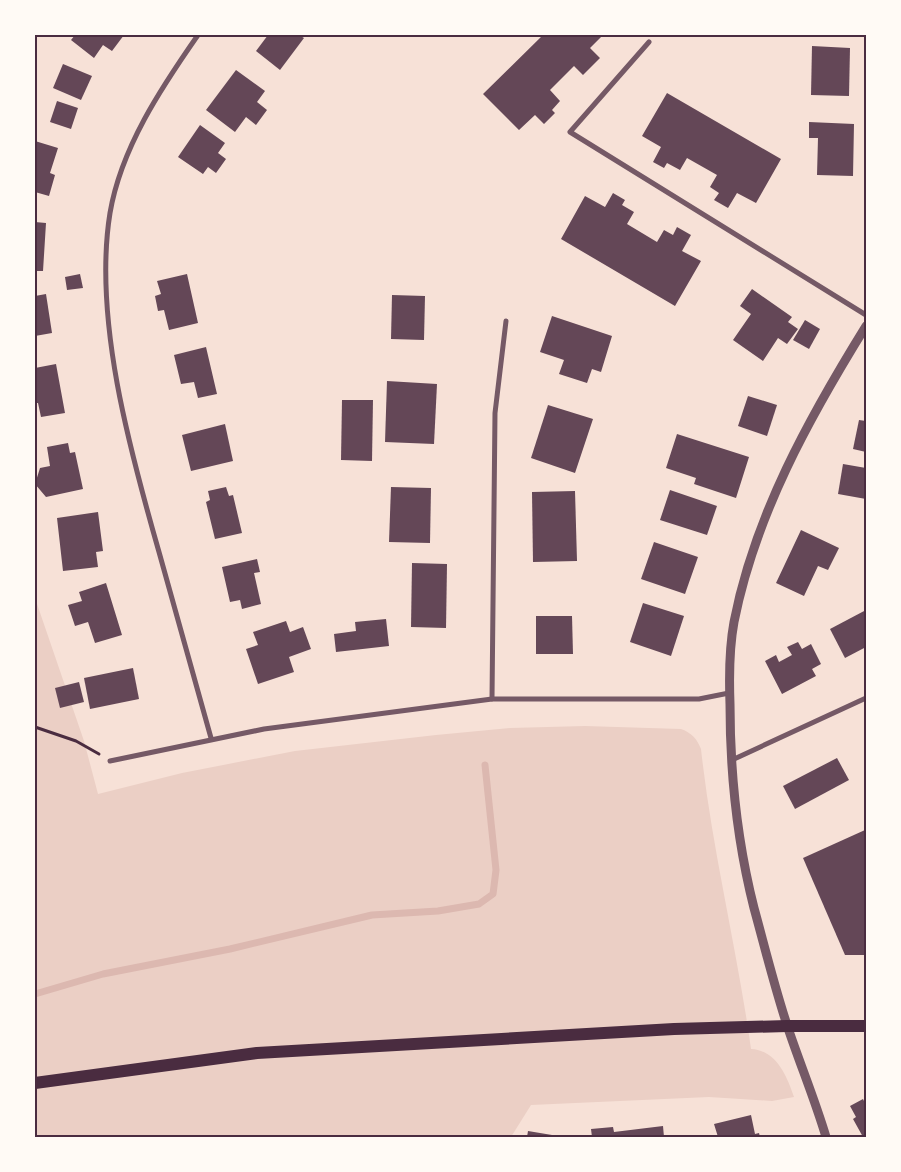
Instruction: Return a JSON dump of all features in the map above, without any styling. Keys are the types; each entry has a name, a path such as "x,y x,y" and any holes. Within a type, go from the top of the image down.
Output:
{"main road":[{"path":"35,1083 257,1054 664,1030 787,1026 866,1026"}],"street":[{"path":"198,35 165,82 148,113 118,179 110,213 107,247 107,287 118,386 137,476 211,738"},
{"path":"649,42 570,132 866,315"},
{"path":"492,699 495,413 506,321"},
{"path":"826,1137 787,1026 754,907 744,861 732,760 730,693 734,624 744,578 759,536 797,447 816,410 866,326"},
{"path":"110,761 211,738 264,729 492,699 699,699 730,693"},
{"path":"732,760 866,698"}],"path":[{"path":"35,722 37,728 76,741 110,761"}],"shaded area":[{"path":"35,598 84,741 98,794 182,773 295,751 436,735 510,728 585,726 681,729 688,732 696,739 701,749 711,824 751,1049 760,1050 774,1059 784,1073 794,1097 772,1101 709,1097 531,1105 511,1137 35,1137"}],"building":[{"path":"75,35 124,35 112,51 103,45 94,58 71,40"},
{"path":"268,35 299,35 304,38 280,70 256,51"},
{"path":"543,35 603,35 590,48 600,58 583,75 574,66 550,90 560,101 552,110 555,113 544,124 535,115 519,130 483,94"},
{"path":"812,46 850,48 849,96 811,95"},
{"path":"63,64 92,76 81,100 53,88"},
{"path":"236,70 265,91 257,102 267,110 256,125 246,117 235,132 206,110"},
{"path":"667,93 781,159 756,203 737,193 728,208 714,200 719,193 710,187 717,175 687,158 680,170 667,163 664,168 653,162 661,147 642,136"},
{"path":"57,101 78,108 71,129 50,122"},
{"path":"809,122 854,124 853,176 817,175 818,138 809,138"},
{"path":"200,125 225,143 218,153 226,159 216,173 208,167 203,174 178,157"},
{"path":"35,141 58,148 50,173 55,175 49,196 35,192"},
{"path":"613,193 625,200 622,205 634,212 627,224 657,242 664,230 673,235 677,227 691,235 682,251 701,261 675,306 561,239 585,196 605,207"},
{"path":"35,222 46,223 43,271 35,271"},
{"path":"80,274 83,288 67,290 65,277"},
{"path":"187,274 198,323 169,330 164,310 158,311 155,296 161,294 157,281"},
{"path":"752,289 792,317 788,322 798,329 787,344 778,338 763,361 733,340 751,314 740,306"},
{"path":"46,294 52,333 35,336 35,296"},
{"path":"392,295 425,296 424,340 391,339"},
{"path":"552,316 612,336 601,372 592,369 587,383 559,374 564,360 540,352"},
{"path":"805,320 820,329 809,349 793,340"},
{"path":"206,347 217,394 198,398 194,382 181,384 174,355"},
{"path":"56,364 65,413 41,417 38,403 35,403 35,368"},
{"path":"387,381 437,384 434,444 385,442"},
{"path":"748,396 777,405 767,436 738,426"},
{"path":"342,400 373,400 372,461 341,460"},
{"path":"548,405 593,419 575,473 531,458"},
{"path":"859,420 866,421 866,452 853,449"},
{"path":"225,424 233,461 191,471 182,435"},
{"path":"677,434 749,457 736,498 694,484 696,478 666,468"},
{"path":"68,443 70,453 75,452 83,489 46,497 35,484 40,468 50,466 47,447"},
{"path":"843,464 866,468 866,499 838,494"},
{"path":"226,487 229,496 233,495 242,533 215,539 206,502 210,500 208,491"},
{"path":"391,487 431,488 430,543 389,542"},
{"path":"670,490 717,506 707,535 660,520"},
{"path":"575,491 577,561 533,562 532,492"},
{"path":"98,512 103,551 96,552 98,567 63,571 57,518"},
{"path":"801,530 839,548 828,570 818,566 804,596 776,583"},
{"path":"654,542 698,557 685,594 641,579"},
{"path":"257,559 260,572 254,573 261,604 242,609 240,600 230,602 222,567"},
{"path":"412,563 447,564 446,628 411,627"},
{"path":"106,583 122,635 95,643 88,622 75,626 68,605 82,601 79,592"},
{"path":"643,603 684,616 671,656 630,642"},
{"path":"866,610 866,647 845,658 830,629"},
{"path":"536,616 572,616 573,654 536,654"},
{"path":"386,619 389,646 336,652 334,634 356,631 355,622"},
{"path":"286,621 290,632 303,627 311,649 289,657 294,672 258,684 246,649 258,645 253,632"},
{"path":"798,642 802,649 811,644 821,664 812,669 816,676 782,694 765,661 776,655 779,662 792,655 787,647"},
{"path":"133,668 139,699 90,709 84,678"},
{"path":"79,682 84,702 60,708 55,688"},
{"path":"837,758 849,780 795,809 783,786"},
{"path":"865,830 866,955 845,955 803,858"},
{"path":"863,1099 866,1105 866,1137 863,1137 853,1119 856,1117 850,1106"},
{"path":"751,1115 755,1134 759,1133 760,1137 718,1137 714,1124"},
{"path":"663,1126 664,1137 592,1137 591,1129 613,1127 614,1132"},
{"path":"528,1131 558,1136 558,1137 527,1137"}],"waterway":[{"path":"35,994 103,974 230,949 372,915 438,911 479,904 493,894 496,870 485,765"}]}
